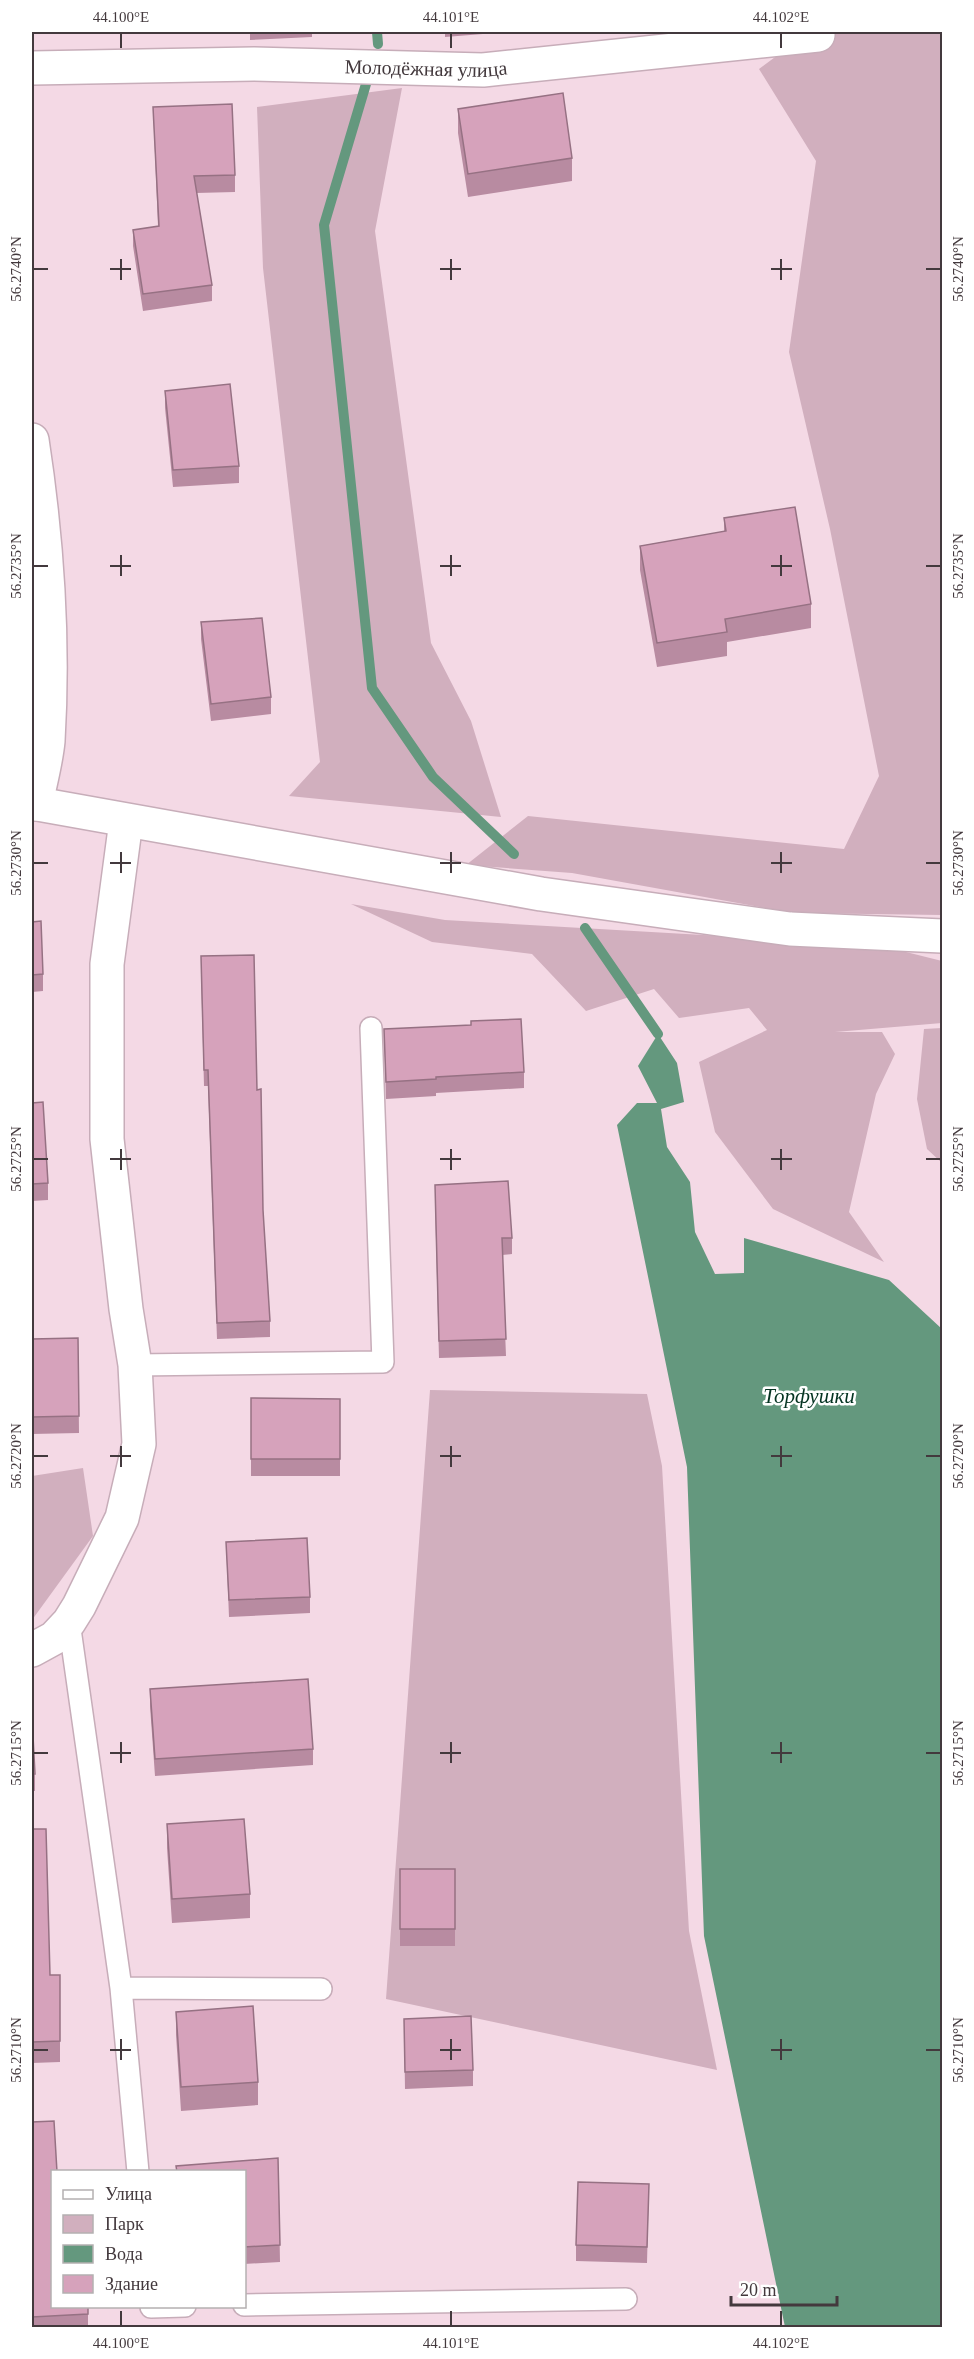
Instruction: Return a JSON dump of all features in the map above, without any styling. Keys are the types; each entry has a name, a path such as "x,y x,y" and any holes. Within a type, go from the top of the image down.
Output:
{"street":[{"name":"Молодёжная улица","path":"32,68 254,64 483,70 818,35"},
{"path":"32,440 43,512 49,636 48,743 34,804 541,894 790,928 942,936"},
{"path":"32,1650 54,1638 69,1622 122,1518 135,1472 139,1444 135,1365 126,1309 107,1139 107,964 126,821"}],"lane":[{"path":"135,1365 383,1362 371,1028"},
{"path":"69,1622 121,1988 138,2170"},
{"path":"121,1988 321,1989"},
{"path":"246,2306 626,2299"},
{"path":"151,2308 153,2328"}],"green space":[{"path":"809,32 942,32 942,915 793,913 572,873 466,865 528,816 844,849 879,776 830,529 789,352 816,161 759,69"},
{"path":"402,88 375,231 431,643 471,721 501,817 289,796 320,762 263,268 257,107"},
{"path":"351,904 445,920 878,945 942,961 942,1023 835,1032 882,1032 895,1054 876,1094 849,1212 884,1262 773,1209 715,1132 699,1062 767,1030 749,1008 679,1018 654,989 586,1011 532,954 432,942"},
{"path":"942,1028 942,1163 927,1149 917,1099 924,1029"},
{"path":"430,1390 647,1394 662,1466 689,1931 717,2070 386,1999"},
{"path":"83,1468 93,1536 32,1620 32,1476"}],"water":[{"name":"Торфушки","path":"658,1034 677,1063 684,1102 661,1109 667,1147 690,1182 695,1232 715,1274 744,1273 744,1238 889,1280 942,1329 942,2327 785,2327 704,1936 687,1467 617,1125 637,1103 657,1103 638,1066"}],"building":[{"path":"563,93 572,158 468,174 458,109"},
{"path":"232,104 235,175 194,176 212,285 143,294 133,230 159,226 153,107"},
{"path":"230,384 239,466 173,470 165,391"},
{"path":"795,507 811,604 725,619 727,632 657,643 640,546 726,531 724,518"},
{"path":"262,618 271,697 211,704 201,622"},
{"path":"41,921 43,974 32,975 32,922"},
{"path":"254,955 257,1090 261,1089 263,1210 270,1321 217,1323 208,1070 204,1070 201,956"},
{"path":"521,1019 524,1072 386,1082 384,1029 471,1025 471,1021"},
{"path":"43,1102 48,1183 32,1184 32,1103"},
{"path":"508,1181 512,1238 502,1238 506,1339 439,1341 435,1185"},
{"path":"78,1338 79,1416 32,1417 32,1339"},
{"path":"251,1398 340,1399 340,1459 251,1459"},
{"path":"307,1538 310,1597 229,1600 226,1542"},
{"path":"308,1679 313,1749 155,1759 150,1689"},
{"path":"32,1717 35,1774 32,1774"},
{"path":"244,1819 250,1894 172,1899 167,1824"},
{"path":"32,1829 46,1829 50,1975 60,1975 60,2041 32,2042"},
{"path":"400,1869 455,1869 455,1929 400,1929"},
{"path":"253,2006 258,2082 181,2087 176,2012"},
{"path":"471,2016 473,2070 405,2072 404,2019"},
{"path":"54,2121 57,2170 51,2170 51,2308 88,2308 88,2314 32,2317 32,2122"},
{"path":"278,2158 280,2245 246,2247 246,2170 177,2170 176,2166"},
{"path":"578,2182 649,2184 647,2247 576,2245"}],"waterway":[{"path":"377,32 378,44"},
{"path":"366,84 324,225 372,688 433,777 514,854"},
{"path":"585,928 658,1034"}]}
